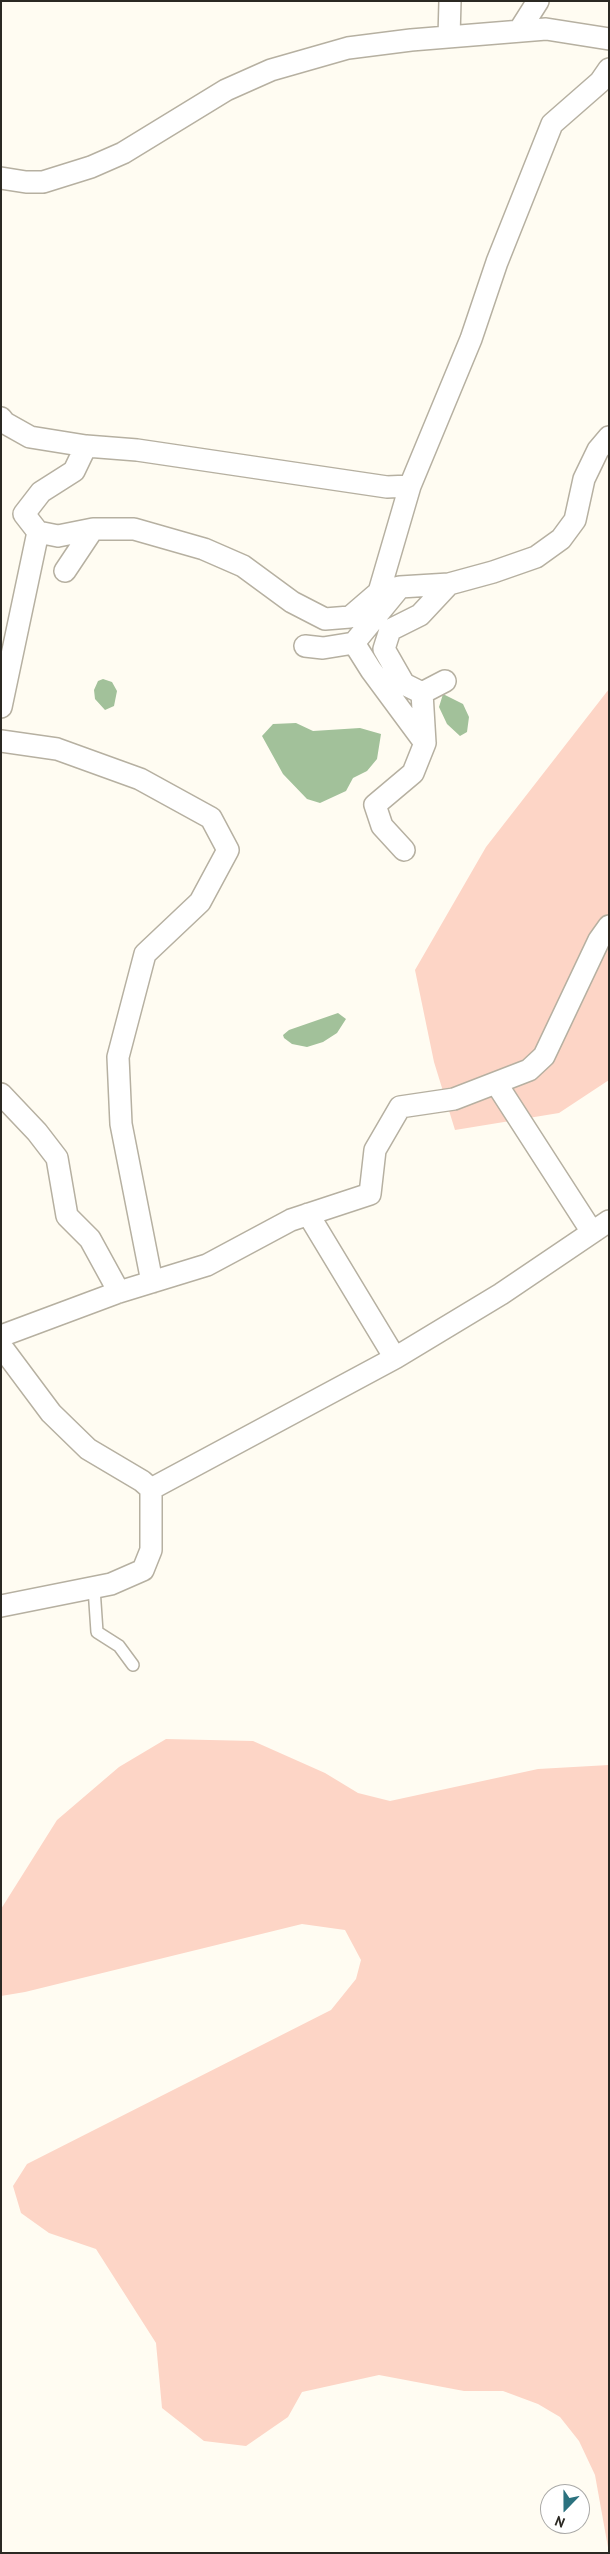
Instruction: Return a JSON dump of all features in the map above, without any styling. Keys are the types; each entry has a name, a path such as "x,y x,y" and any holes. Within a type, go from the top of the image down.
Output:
{"street":[{"path":"450,1 450,37"},
{"path":"519,31 538,1"},
{"path":"1,178 19,182 43,182 90,167 123,153 226,90 271,70 348,48 546,29 609,39"},
{"path":"379,592 410,486 471,339 497,262 552,124 600,82 609,69"},
{"path":"1,418 5,423 30,437 86,446 137,450 387,487 410,486"},
{"path":"86,446 74,472 41,492 24,514 38,532 58,536 93,529 134,529 204,549 243,566 292,602 325,620 350,617 379,592 400,587 449,584 493,572 536,557 561,538 575,520 584,479 598,450 609,437"},
{"path":"65,571 93,529"},
{"path":"1,707 38,532"},
{"path":"422,693 404,684 384,649 390,630 420,615 449,584"},
{"path":"305,646 323,648 354,643 400,587"},
{"path":"354,643 371,670 425,743"},
{"path":"422,693 445,681"},
{"path":"404,850 382,826 375,805 413,773 425,743 422,693"},
{"path":"1,741 57,749 140,779 211,818 228,850 200,902 145,954 118,1057 121,1124 152,1282"},
{"path":"1,1336 119,1292 207,1265 291,1220 370,1194 375,1150 400,1107 454,1100 530,1070 544,1056 599,940 609,926"},
{"path":"152,1489 394,1358 502,1294 600,1226 496,1083"},
{"path":"1,1094 37,1132 57,1158 67,1216 90,1239 119,1292"},
{"path":"308,1214 394,1358"},
{"path":"1,1346 51,1413 88,1449 152,1489"},
{"path":"1,1606 111,1584 143,1570 151,1550 152,1489"}],"lane":[{"path":"94,1588 97,1632 119,1646 133,1665"}],"shaded area":[{"path":"103,679 112,682 117,691 114,706 105,710 95,699 94,690 98,681"},
{"path":"609,689 609,1080 559,1113 455,1130 434,1062 415,970 486,847"},
{"path":"443,694 463,704 469,717 467,732 460,736 447,724 439,707"},
{"path":"296,723 313,731 360,728 381,734 377,759 367,771 353,778 346,791 320,803 307,799 283,774 262,736 273,724"},
{"path":"338,1013 346,1019 337,1033 323,1042 307,1047 292,1044 284,1038 283,1035 289,1030"},
{"path":"166,1739 253,1741 325,1773 358,1793 390,1801 538,1769 609,1765 609,2553 595,2475 579,2441 560,2417 538,2404 503,2391 464,2391 379,2375 302,2392 288,2417 246,2446 204,2441 162,2408 156,2343 96,2249 49,2233 21,2213 13,2186 27,2164 331,2010 356,1979 361,1960 345,1930 302,1924 25,1992 1,1996 1,1909 57,1820 119,1767"}]}
